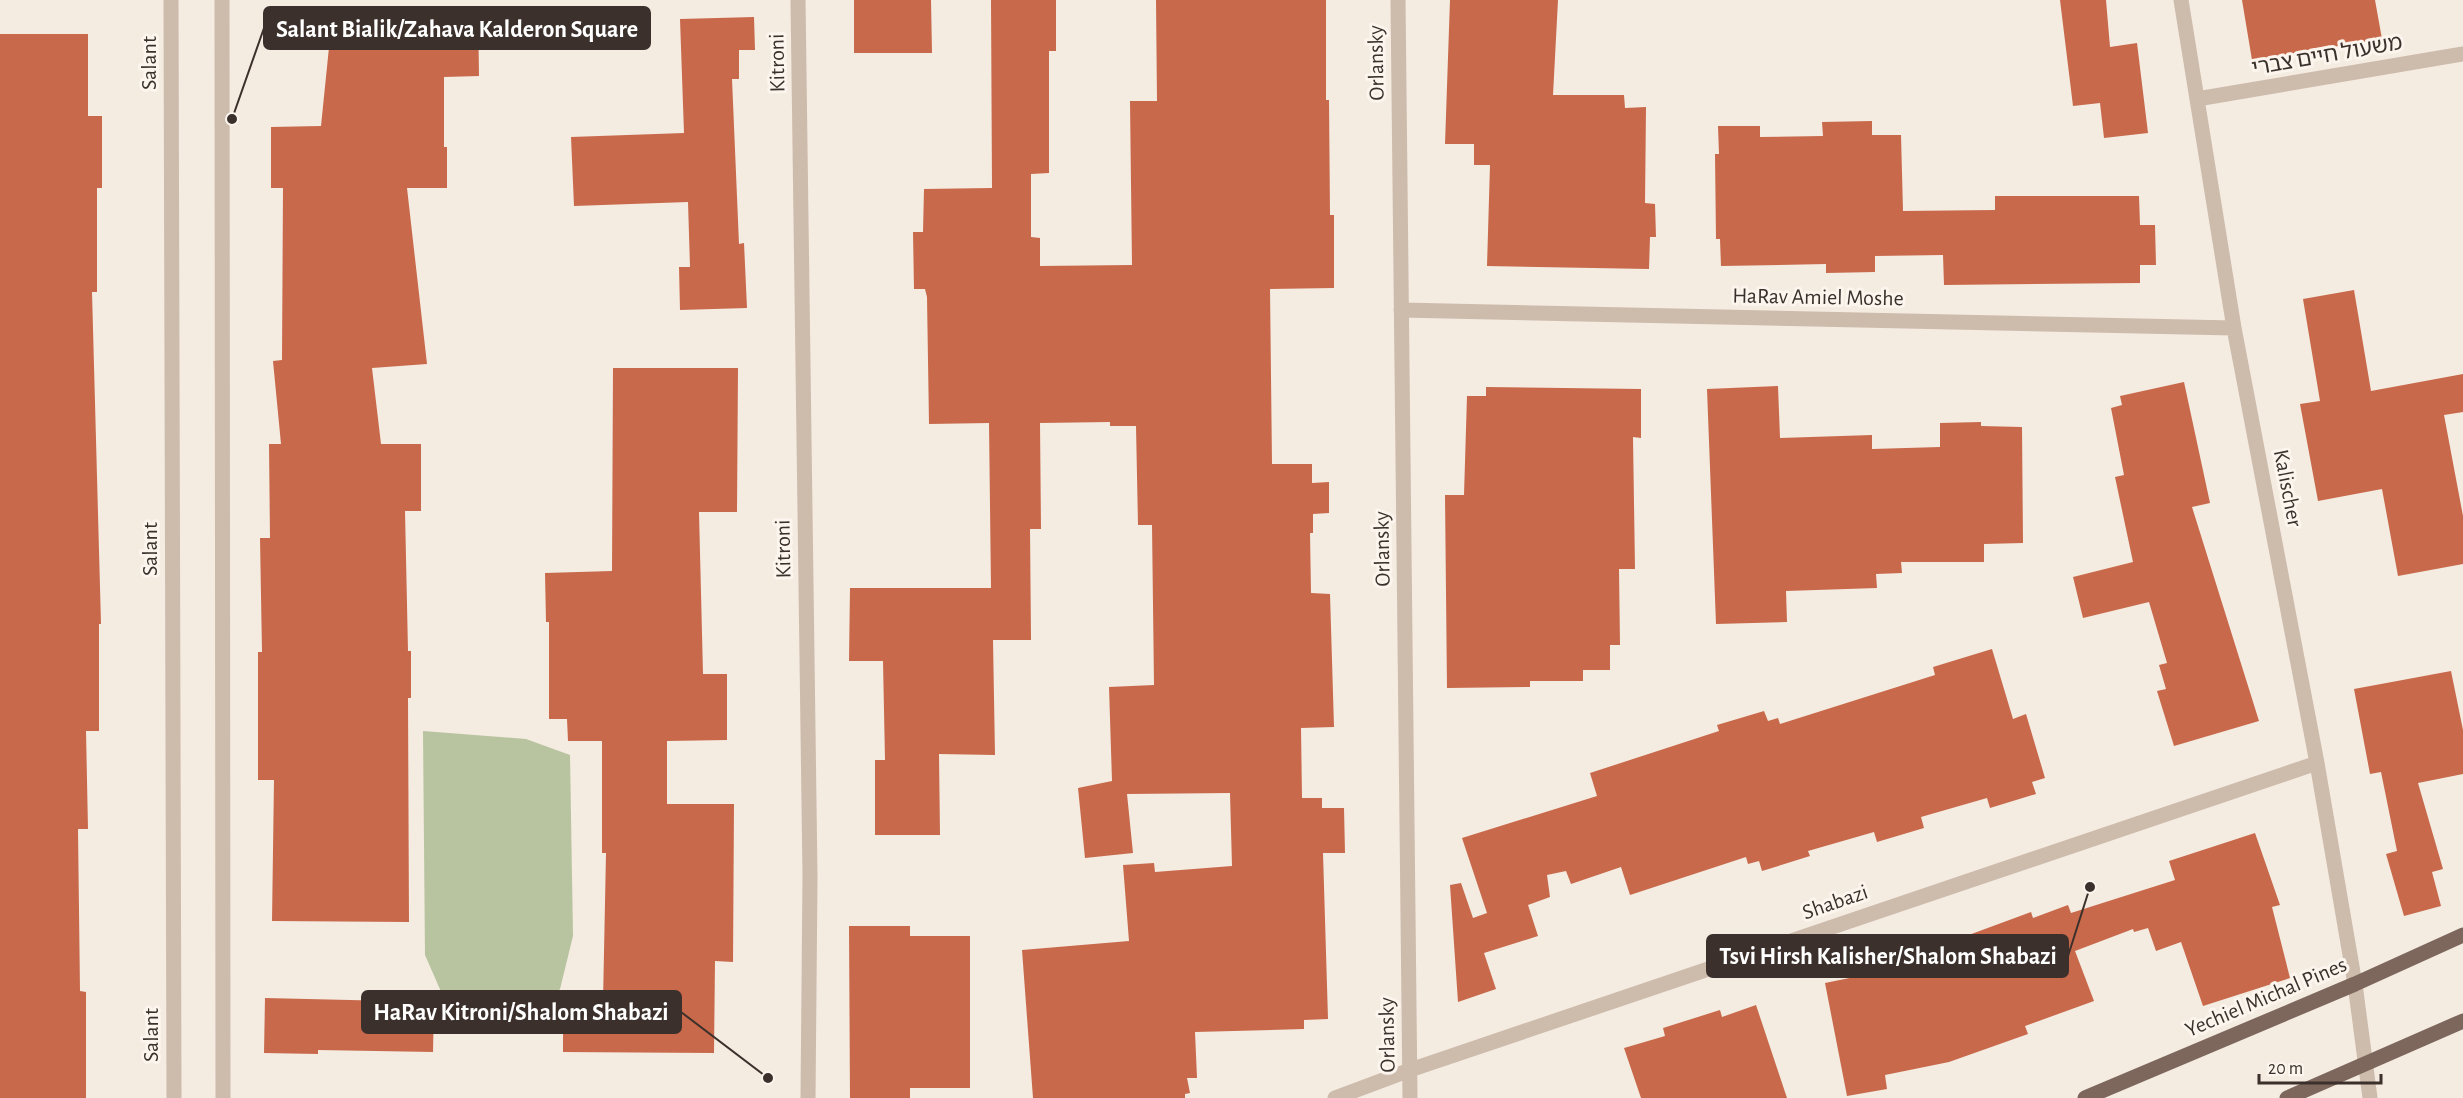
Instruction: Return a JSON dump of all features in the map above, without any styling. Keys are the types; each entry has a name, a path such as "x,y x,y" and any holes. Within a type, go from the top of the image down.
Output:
{"main road":[{"name":"Yechiel Michal Pines","path":"2085,1098 2355,984 2463,935"},
{"path":"2287,1098 2367,1065 2463,1021"}],"street":[{"name":"Salant","path":"171,0 174,1098"},
{"path":"222,0 223,1098"},
{"name":"Kitroni","path":"798,0 810,876 808,1098"},
{"name":"Orlansky","path":"1398,0 1410,1098"},
{"name":"Kalischer","path":"2181,0 2234,328 2317,763 2355,984 2370,1098"},
{"name":"משעול חיים צברי","path":"2198,99 2463,54"},
{"name":"HaRav Amiel Moshe","path":"1401,310 2234,328"},
{"name":"Shabazi","path":"1335,1098 1410,1070 2317,763"}],"green space":[{"path":"423,731 526,739 570,755 573,936 560,989 533,1018 446,1003 425,955"}],"building":[{"path":"854,0 931,0 932,53 854,53"},
{"path":"991,0 1056,0 1056,51 1049,51 1049,173 1031,174 1031,237 1040,238 1040,266 1132,265 1130,101 1157,101 1156,0 1326,0 1326,100 1329,100 1330,215 1334,215 1334,288 1270,289 1272,464 1312,464 1312,483 1329,482 1329,513 1313,514 1313,533 1310,533 1311,593 1330,594 1334,727 1301,728 1302,798 1322,798 1322,808 1344,808 1345,853 1323,853 1328,1019 1304,1020 1304,1029 1195,1032 1197,1078 1187,1078 1190,1093 1185,1094 1185,1098 1033,1098 1022,950 1129,941 1123,865 1154,863 1155,872 1232,866 1230,793 1127,794 1133,853 1085,858 1078,788 1112,781 1109,687 1154,685 1152,525 1138,525 1136,426 1110,426 1110,422 1040,423 1041,529 1030,529 1031,640 993,640 995,755 939,754 940,835 875,835 875,760 885,760 883,661 849,661 850,588 991,588 989,423 929,424 927,297 925,289 914,289 913,232 923,232 924,189 992,188"},
{"path":"1450,0 1558,0 1553,95 1624,95 1625,108 1646,107 1645,203 1655,204 1656,237 1650,237 1649,269 1487,266 1490,165 1474,165 1474,144 1445,144"},
{"path":"2060,0 2106,0 2110,47 2137,43 2148,133 2104,138 2100,103 2073,106"},
{"path":"2242,0 2375,0 2382,39 2252,60"},
{"path":"333,8 478,9 479,76 444,77 444,147 447,147 447,188 407,188 427,364 372,368 381,444 421,444 421,511 405,511 408,651 411,651 411,698 408,698 409,922 272,921 274,780 258,780 258,652 262,652 260,538 270,538 269,444 281,444 273,361 282,360 283,188 271,188 271,127 321,126"},
{"path":"754,17 755,50 739,50 739,79 732,79 739,244 744,243 747,308 680,310 679,267 690,267 688,202 574,206 571,137 684,133 680,19"},
{"path":"0,34 88,34 88,116 102,116 102,188 97,188 97,292 92,292 101,624 99,624 99,731 86,731 88,829 78,829 80,991 86,992 86,1098 0,1098"},
{"path":"1872,121 1872,135 1901,135 1903,211 1995,210 1995,196 2139,196 2140,225 2155,225 2156,265 2140,265 2140,283 1944,285 1943,255 1875,256 1875,272 1826,273 1826,264 1721,266 1720,239 1716,239 1715,154 1719,154 1718,126 1760,126 1760,137 1823,136 1822,122"},
{"path":"2354,290 2371,391 2463,374 2463,412 2444,415 2463,516 2463,564 2398,576 2382,489 2318,501 2300,404 2320,401 2303,299"},
{"path":"613,368 738,368 737,512 699,512 703,674 727,674 727,740 667,741 667,804 734,804 733,962 715,961 714,1053 563,1052 563,1001 603,1002 606,853 602,853 602,741 568,741 567,719 549,719 549,622 546,622 545,573 612,571"},
{"path":"2184,382 2210,503 2192,507 2259,721 2174,746 2157,691 2166,689 2159,665 2167,663 2149,602 2083,618 2073,577 2133,562 2115,477 2124,475 2111,408 2122,405 2120,396"},
{"path":"1778,386 1780,438 1872,435 1872,449 1940,447 1940,423 1981,422 1981,426 2022,427 2023,543 1984,544 1984,562 1901,562 1902,573 1876,574 1877,588 1786,591 1787,622 1716,624 1707,389"},
{"path":"1486,387 1641,389 1641,438 1633,437 1635,569 1619,569 1620,645 1610,645 1610,670 1583,670 1583,681 1530,681 1530,687 1447,688 1445,495 1464,495 1467,396 1486,396"},
{"path":"1992,649 2013,719 2026,714 2045,778 2032,782 2036,794 1990,808 1987,798 1921,817 1924,828 1877,842 1874,832 1808,851 1810,856 1762,871 1759,861 1748,864 1746,857 1630,895 1621,867 1571,884 1566,871 1547,875 1550,897 1528,905 1538,936 1484,953 1496,989 1458,1002 1450,885 1461,883 1473,918 1487,913 1462,838 1597,796 1590,773 1719,731 1717,725 1764,711 1768,721 1778,718 1780,724 1935,675 1933,667"},
{"path":"2451,671 2463,730 2463,774 2418,783 2443,869 2432,872 2441,906 2404,916 2386,854 2397,851 2381,772 2370,774 2354,689"},
{"path":"2255,833 2280,905 2272,907 2290,978 2203,1006 2181,942 2156,951 2148,928 2134,932 2133,929 2075,951 2094,1001 2025,1026 2028,1034 1949,1062 1885,1075 1887,1089 1847,1096 1825,983 1943,959 1941,952 1969,942 1966,936 2031,912 2033,918 2068,905 2071,913 2175,880 2169,861"},
{"path":"849,926 910,926 910,936 970,936 970,1088 910,1088 910,1098 850,1098"},
{"path":"265,998 434,1002 433,1052 318,1050 318,1054 264,1053"},
{"path":"1756,1005 1787,1098 1641,1098 1624,1048 1665,1036 1663,1028 1720,1010 1722,1017"}],"place":[{"name":"Salant Bialik/Zahava Kalderon Square","path":"232,119"},
{"name":"Tsvi Hirsh Kalisher/Shalom Shabazi","path":"2090,887"},
{"name":"HaRav Kitroni/Shalom Shabazi","path":"768,1078"}]}
